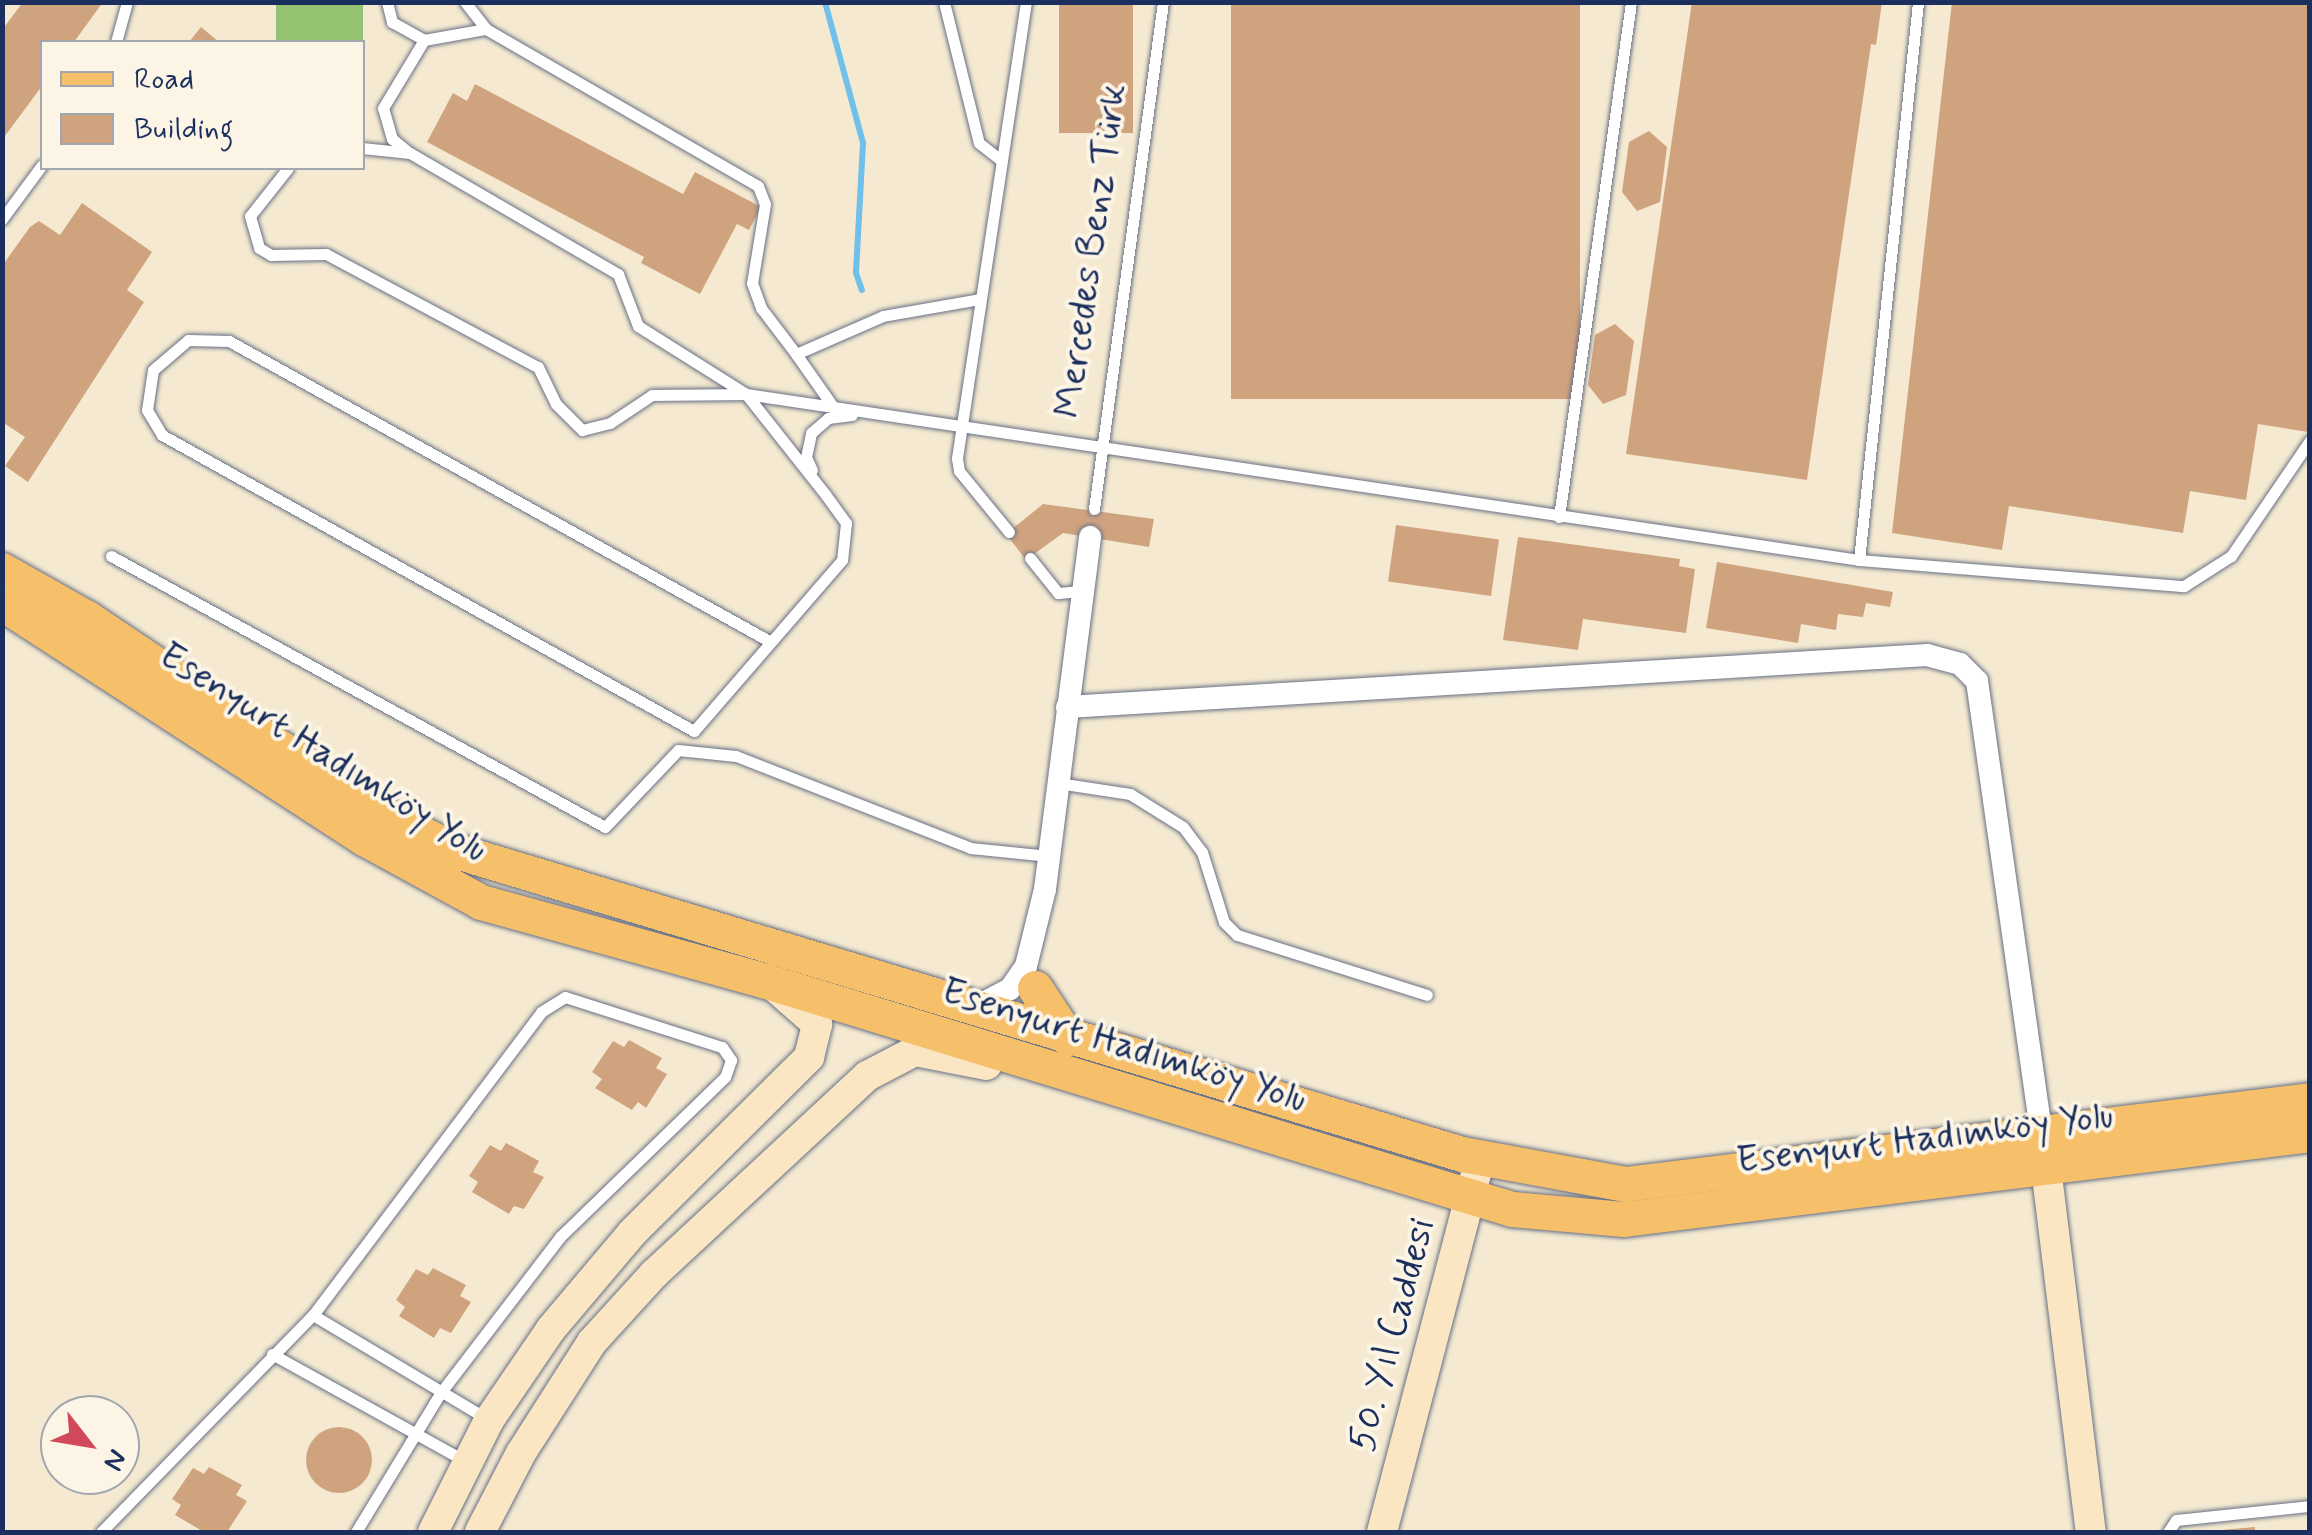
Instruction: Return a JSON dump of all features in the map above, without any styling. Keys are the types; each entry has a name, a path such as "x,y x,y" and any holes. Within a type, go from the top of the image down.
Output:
{"main road":[{"name":"Esenyurt Hadımköy Yolu","path":"2,570 411,832 495,865 968,1010 1480,1158 1625,1184 2310,1134"},
{"name":"Esenyurt Hadımköy Yolu","path":"2,603 364,838 462,893 1038,1063 1512,1210 1624,1219 2044,1152 2310,1100"},
{"path":"433,1532 489,1420 551,1329 632,1233 809,1057 818,1034 812,1014 763,980"},
{"path":"1035,988 1068,1038"},
{"path":"480,1532 521,1453 592,1342 654,1274 867,1076 922,1050 994,1066 1038,1063"},
{"path":"2044,1152 2091,1532"},
{"name":"50. Yıl Caddesi","path":"1382,1532 1480,1158"}],"street":[{"path":"1014,1023 1035,988 1090,537"},
{"path":"1067,708 1927,655 1960,664 1977,681 2044,1152"},
{"path":"968,1010 1010,989 1026,966 1045,889"}],"lane":[{"path":"116,40 126,2"},
{"path":"387,2 392,22 424,40 486,29"},
{"path":"465,2 486,29 758,186 765,204 752,283 761,308 834,408"},
{"path":"944,2 979,143 1002,161"},
{"path":"1009,532 958,470 961,428 1026,2"},
{"name":"Mercedes Benz Türk","path":"1094,510 1163,2"},
{"path":"1559,517 1630,2"},
{"path":"1858,560 1918,2"},
{"path":"424,40 383,108 392,140 618,274 638,326 746,394 825,494 846,523 842,560 694,731 162,435 147,410 153,370 188,340 229,341 769,641"},
{"path":"365,148 410,153"},
{"path":"2,219 40,167"},
{"path":"286,170 250,216 259,248 270,255 326,254 538,367 556,404 582,430 610,424 652,394 746,394 1100,450 1858,560 2184,586 2232,556 2310,440"},
{"path":"796,354 883,316 980,300"},
{"path":"825,494 806,457 811,433 828,418 866,413"},
{"path":"111,556 605,827 678,750 736,756 971,848 1049,856"},
{"path":"1030,558 1058,592 1082,591"},
{"path":"1058,784 1130,794 1183,826 1202,852 1224,922 1237,935 1427,995"},
{"path":"101,1532 313,1315 541,1012 565,998 722,1046 730,1060 726,1078 560,1238 441,1392 356,1532"},
{"path":"990,1049 1014,1023"},
{"path":"313,1315 489,1420"},
{"path":"272,1354 466,1461"},
{"path":"2168,1532 2176,1520 2310,1506"}],"green space":[{"path":"276,3 363,3 363,40 276,40"}],"building":[{"path":"23,2 103,2 75,40 40,40 40,89 2,140 2,30"},
{"path":"1059,2 1133,2 1133,133 1059,133"},
{"path":"1231,2 1580,2 1580,399 1231,399"},
{"path":"1692,2 1882,2 1876,45 1871,44 1807,480 1626,454"},
{"path":"1952,2 2310,2 2308,432 2258,424 2246,500 2190,491 2183,533 2009,506 2002,550 1892,533"},
{"path":"201,27 217,40 191,40"},
{"path":"475,84 683,194 695,172 761,207 749,230 737,224 700,294 641,263 644,257 427,142 453,93 467,101"},
{"path":"1649,131 1667,147 1660,202 1637,211 1622,192 1629,142"},
{"path":"82,203 152,252 127,290 144,302 28,482 5,466 25,437 2,422 2,266 30,227 39,221 60,235"},
{"path":"1615,324 1634,341 1626,395 1603,404 1588,385 1595,335"},
{"path":"1043,504 1154,519 1149,547 1063,533 1026,560 1006,534"},
{"path":"1396,525 1499,539 1491,596 1388,581"},
{"path":"1518,537 1680,559 1679,566 1695,569 1686,633 1583,619 1578,650 1503,640"},
{"path":"1717,562 1893,592 1890,607 1866,603 1863,617 1838,614 1836,630 1801,624 1798,643 1706,628"},
{"path":"629,1040 662,1058 656,1068 667,1074 646,1108 638,1102 632,1110 595,1088 602,1079 592,1072 613,1041 624,1047"},
{"path":"506,1143 539,1161 533,1172 544,1177 524,1209 514,1206 509,1214 472,1192 478,1182 469,1176 490,1145 501,1151"},
{"path":"433,1268 466,1285 460,1296 471,1302 451,1333 440,1328 434,1338 399,1316 405,1307 396,1300 416,1269 428,1275"},
{"path":"339,1427 362,1437 372,1460 362,1483 339,1493 316,1483 306,1460 316,1437"},
{"path":"209,1467 242,1485 236,1495 247,1501 227,1532 204,1532 175,1515 181,1505 172,1499 193,1468 204,1474"},
{"path":"2255,1527 2255,1532 2221,1530"}],"waterway":[{"path":"825,2 863,143 856,273 862,290"}]}
